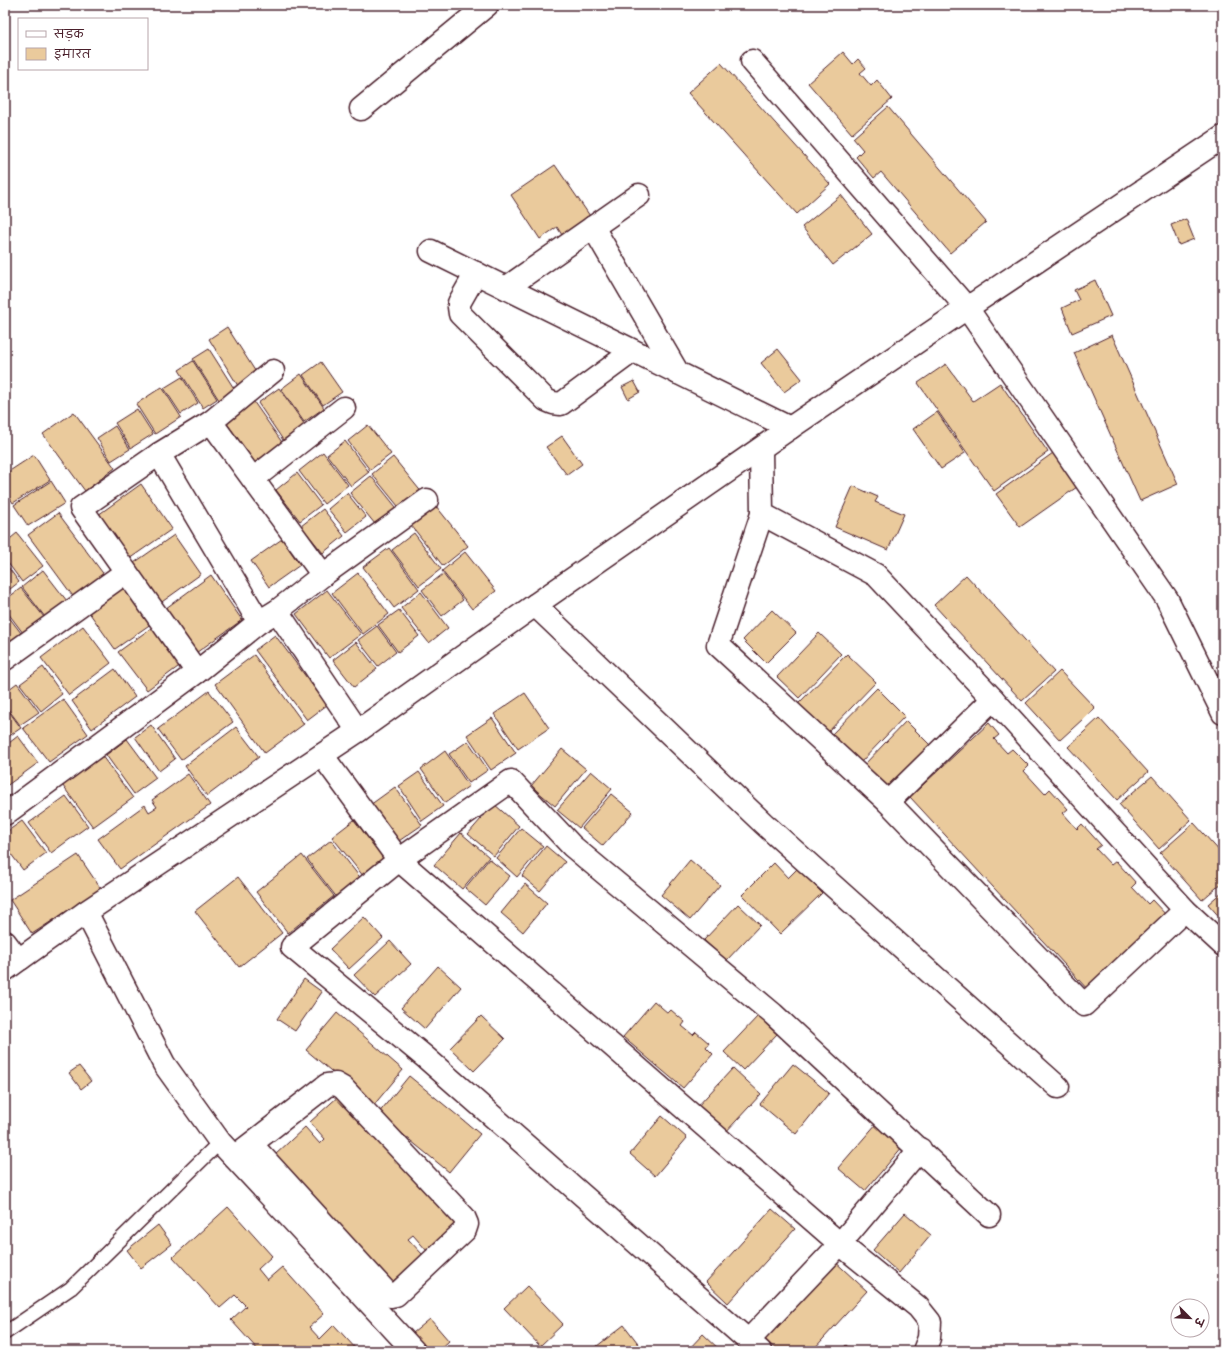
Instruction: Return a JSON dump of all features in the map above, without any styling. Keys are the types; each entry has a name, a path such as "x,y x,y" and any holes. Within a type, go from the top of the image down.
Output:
{"street":[{"path":"361,109 487,5"},
{"path":"752,61 966,308 1167,599 1223,713"},
{"path":"13,965 86,912 358,731 535,605 790,428 1223,136"},
{"path":"506,288 639,195"},
{"path":"593,227 678,373"},
{"path":"431,251 790,428"},
{"path":"476,273 459,303 460,314 546,400 561,404 633,351"},
{"path":"197,672 81,508 158,454 211,422 273,371"},
{"path":"253,479 344,408"},
{"path":"211,422 323,575"},
{"path":"761,449 762,514 718,645 888,802 1084,1005 1185,910"},
{"path":"158,454 268,617 358,731"},
{"path":"5,814 197,672 323,575 427,500"},
{"path":"762,514 876,575 993,699 1185,910 1223,945"},
{"path":"5,659 126,572"},
{"path":"535,605 763,823 1058,1087"},
{"path":"888,802 993,699"},
{"path":"322,755 399,860 840,1244 918,1308 930,1322 929,1338 924,1351"},
{"path":"920,1149 754,1346 425,1057 292,947 399,860 511,781 572,846 773,1014 920,1149 989,1215"},
{"path":"86,912 164,1064 227,1150 414,1351"},
{"path":"5,942 17,958 13,965"},
{"path":"227,1150 251,1144 327,1085 336,1084 343,1088 464,1217 467,1224 465,1230 396,1295 391,1296 251,1144"}],"lane":[{"path":"5,1332 71,1288 227,1150"}],"building":[{"path":"843,52 853,64 858,59 866,68 860,73 871,86 877,80 892,99 852,134 808,83"},
{"path":"721,63 830,184 797,214 688,93"},
{"path":"888,107 986,222 950,253 881,172 874,178 856,157 863,150 853,138"},
{"path":"555,165 590,216 562,235 557,227 540,239 511,195"},
{"path":"841,195 872,234 833,265 802,227"},
{"path":"1186,219 1194,239 1179,245 1171,225"},
{"path":"1095,280 1111,316 1072,333 1062,308 1079,300 1074,290"},
{"path":"227,327 259,377 240,389 209,339"},
{"path":"1112,335 1178,484 1140,501 1074,353"},
{"path":"209,349 235,390 219,400 193,359"},
{"path":"778,349 802,379 784,392 761,363"},
{"path":"193,361 217,399 203,408 179,370"},
{"path":"321,362 342,392 323,405 303,375"},
{"path":"946,364 973,401 1000,383 1048,452 994,491 918,383"},
{"path":"301,374 324,408 304,422 281,389"},
{"path":"182,377 198,403 181,414 164,388"},
{"path":"634,381 640,392 628,399 622,387"},
{"path":"162,387 181,417 155,434 136,404"},
{"path":"279,388 305,425 283,440 258,403"},
{"path":"251,398 286,448 258,467 223,418"},
{"path":"137,409 153,434 131,448 115,423"},
{"path":"74,412 115,468 85,491 43,434"},
{"path":"937,412 965,453 941,469 913,429"},
{"path":"368,425 391,454 370,470 348,441"},
{"path":"115,426 130,449 111,461 97,438"},
{"path":"562,436 582,464 567,475 546,447"},
{"path":"345,441 369,472 351,486 327,455"},
{"path":"323,452 348,485 324,504 299,471"},
{"path":"1053,453 1077,487 1020,527 996,494"},
{"path":"34,455 50,480 13,503 5,490 5,474"},
{"path":"393,457 423,494 402,511 372,474"},
{"path":"297,473 321,505 300,521 276,490"},
{"path":"371,476 400,512 379,529 350,493"},
{"path":"51,481 65,503 28,526 14,505"},
{"path":"141,484 172,529 129,559 98,515"},
{"path":"853,486 878,497 875,502 904,514 888,550 835,527"},
{"path":"347,493 366,517 347,532 328,509"},
{"path":"436,506 468,546 443,566 411,525"},
{"path":"323,509 344,536 323,553 301,526"},
{"path":"58,513 105,576 75,599 28,535"},
{"path":"17,533 43,566 22,582 5,559 5,543"},
{"path":"414,533 441,569 419,586 392,550"},
{"path":"174,535 201,574 159,604 131,565"},
{"path":"282,539 300,565 269,587 251,561"},
{"path":"389,548 419,589 394,608 363,567"},
{"path":"465,552 496,591 472,609 442,571"},
{"path":"5,563 19,582 5,593"},
{"path":"43,570 67,601 45,617 22,587"},
{"path":"358,573 389,614 363,634 332,593"},
{"path":"443,574 463,600 442,616 422,590"},
{"path":"211,575 242,620 193,655 162,611"},
{"path":"966,575 1054,672 1022,701 934,605"},
{"path":"127,583 155,621 115,649 88,611"},
{"path":"21,588 44,617 23,633 5,609 5,600"},
{"path":"327,590 361,634 329,658 296,614"},
{"path":"421,592 448,628 429,643 401,608"},
{"path":"399,610 419,636 398,652 378,625"},
{"path":"772,610 796,633 766,663 743,640"},
{"path":"5,612 21,633 5,645"},
{"path":"158,623 186,661 147,690 118,652"},
{"path":"83,626 111,663 69,695 41,658"},
{"path":"377,626 396,652 378,666 358,640"},
{"path":"819,633 841,654 799,698 777,677"},
{"path":"275,635 327,705 307,720 255,650"},
{"path":"356,642 377,669 354,687 333,660"},
{"path":"847,654 876,682 827,733 798,704"},
{"path":"254,655 304,724 265,753 215,684"},
{"path":"43,667 62,694 41,711 20,684"},
{"path":"115,669 135,697 92,729 72,701"},
{"path":"1060,671 1095,708 1060,740 1026,703"},
{"path":"17,683 39,712 20,725 5,705 5,692"},
{"path":"877,688 905,716 859,764 830,736"},
{"path":"209,691 233,722 181,760 158,729"},
{"path":"525,693 549,728 518,749 494,714"},
{"path":"63,699 88,734 49,762 23,728"},
{"path":"5,706 21,728 5,739"},
{"path":"492,718 516,753 491,770 467,735"},
{"path":"1099,718 1148,772 1117,800 1068,747"},
{"path":"906,721 933,748 890,792 863,766"},
{"path":"989,723 999,735 994,739 1007,753 1012,749 1029,766 1024,771 1045,794 1050,789 1068,809 1063,813 1077,829 1082,824 1101,845 1096,849 1111,865 1116,861 1136,883 1132,887 1148,904 1152,900 1168,917 1089,991 910,797"},
{"path":"151,725 175,759 159,771 135,737"},
{"path":"236,727 259,757 207,796 185,766"},
{"path":"18,736 38,763 5,787 5,746"},
{"path":"127,739 156,778 134,794 106,755"},
{"path":"468,741 488,770 469,783 449,754"},
{"path":"562,749 586,769 555,806 531,786"},
{"path":"445,751 469,786 445,803 421,769"},
{"path":"99,752 133,798 93,827 60,782"},
{"path":"591,771 612,789 579,828 557,810"},
{"path":"419,772 443,806 422,821 399,786"},
{"path":"188,774 210,805 120,869 98,839 145,805 149,812 157,807 152,800"},
{"path":"1152,776 1191,820 1159,849 1119,804"},
{"path":"395,787 422,825 396,843 370,805"},
{"path":"611,794 633,812 603,846 582,828"},
{"path":"66,796 88,826 51,853 29,823"},
{"path":"494,804 519,826 494,856 468,834"},
{"path":"354,820 386,860 364,877 332,837"},
{"path":"22,821 46,853 23,870 5,846 5,833"},
{"path":"1194,823 1223,855 1223,882 1202,900 1160,853"},
{"path":"521,828 543,846 517,877 496,858"},
{"path":"461,833 489,857 462,889 434,865"},
{"path":"331,840 362,880 338,899 307,859"},
{"path":"546,846 565,862 540,891 522,876"},
{"path":"78,855 101,889 32,934 10,900"},
{"path":"302,855 334,896 288,933 256,892"},
{"path":"489,859 510,876 485,905 465,888"},
{"path":"690,860 720,885 690,920 661,895"},
{"path":"774,863 788,878 798,868 822,893 780,934 742,895"},
{"path":"238,877 282,933 239,967 195,911"},
{"path":"525,884 547,903 523,932 501,913"},
{"path":"1223,891 1223,921 1208,904"},
{"path":"738,904 760,925 726,961 704,940"},
{"path":"364,917 383,938 349,969 330,949"},
{"path":"390,941 411,964 375,997 354,975"},
{"path":"438,966 461,987 425,1029 401,1008"},
{"path":"304,979 322,992 295,1031 277,1019"},
{"path":"654,1001 668,1013 671,1010 685,1022 682,1026 693,1035 696,1032 709,1043 706,1047 713,1054 683,1088 623,1037"},
{"path":"337,1013 403,1070 373,1106 306,1050"},
{"path":"481,1016 505,1039 474,1071 450,1048"},
{"path":"758,1016 777,1034 743,1070 724,1052"},
{"path":"793,1064 829,1093 796,1134 760,1104"},
{"path":"79,1066 91,1081 81,1089 69,1073"},
{"path":"733,1068 761,1094 724,1134 696,1108"},
{"path":"409,1076 480,1134 449,1172 378,1114"},
{"path":"341,1094 458,1222 427,1251 413,1235 408,1239 423,1255 391,1283 275,1155 305,1127 320,1144 325,1139 310,1122"},
{"path":"662,1116 687,1138 655,1176 630,1154"},
{"path":"877,1123 903,1146 865,1191 838,1168"},
{"path":"228,1207 272,1256 258,1269 267,1280 282,1267 324,1314 309,1327 320,1339 334,1325 358,1351 287,1351 285,1349 283,1351 259,1351 231,1320 246,1306 235,1295 220,1308 173,1257"},
{"path":"772,1209 795,1229 728,1303 706,1282"},
{"path":"905,1213 931,1235 899,1273 873,1250"},
{"path":"158,1225 172,1244 141,1268 127,1250"},
{"path":"831,1258 867,1291 812,1351 778,1351 760,1335"},
{"path":"527,1286 563,1324 540,1346 504,1308"},
{"path":"430,1319 449,1341 438,1351 428,1351 413,1333"},
{"path":"624,1325 644,1351 592,1350"},
{"path":"703,1334 721,1351 687,1351"},
{"path":"846,1345 853,1351 840,1351"}]}
